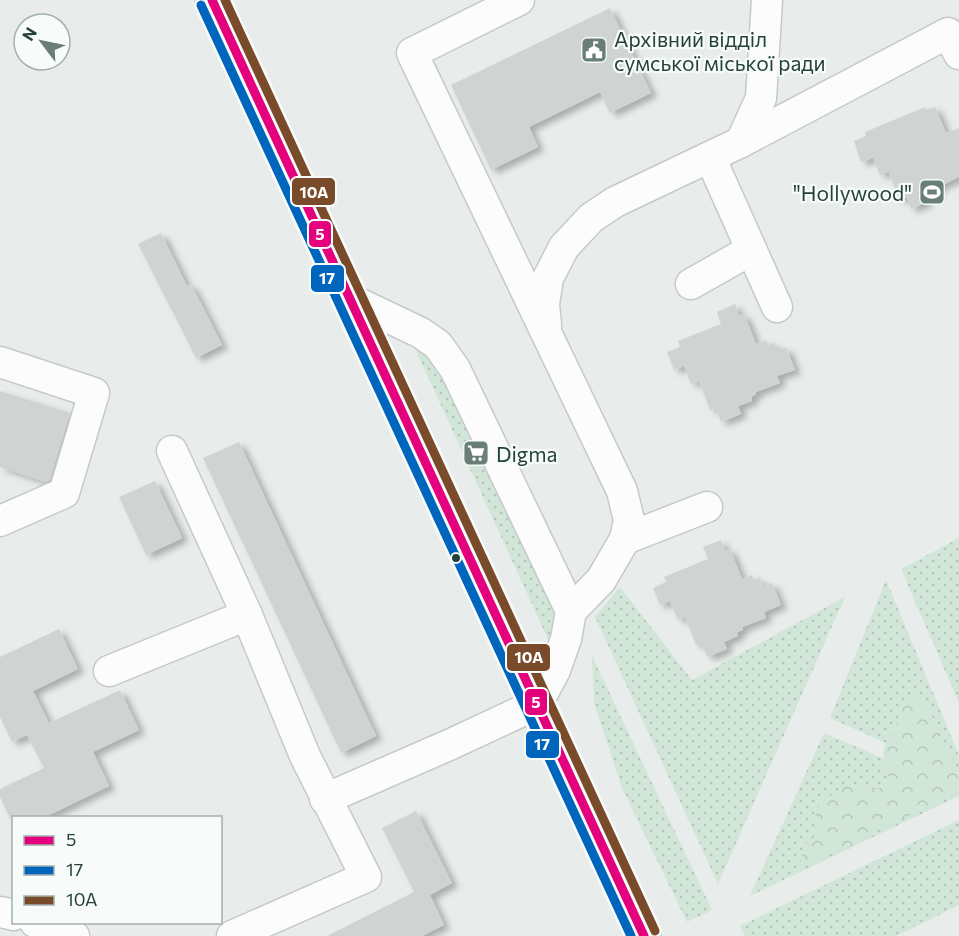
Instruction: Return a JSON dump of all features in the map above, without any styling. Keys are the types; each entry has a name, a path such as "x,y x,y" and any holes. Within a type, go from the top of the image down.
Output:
{"main road":[{"path":"212,0 644,936"}],"lane":[{"path":"325,799 450,745 537,704 559,660 566,639 571,611 601,580 625,540 629,520 622,491 412,53 519,0"},
{"path":"741,142 761,98 767,0"},
{"path":"546,331 544,304 548,278 564,247 591,218 615,202 741,142 948,33 959,54"},
{"path":"710,157 777,307"},
{"path":"691,284 751,250"},
{"path":"352,300 421,333 438,345 455,369 571,611"},
{"path":"0,362 94,393 64,493 0,521"},
{"path":"172,451 247,615 325,799 366,877 232,936"},
{"path":"625,540 707,507"},
{"path":"110,670 247,615"},
{"path":"40,924 74,936"}],"green space":[{"path":"412,342 437,355 560,619 552,648"},
{"path":"959,538 959,703 901,569"},
{"path":"886,580 959,755 959,776 830,718"},
{"path":"620,587 692,680 845,597 718,884 595,617"},
{"path":"592,656 712,910 687,922 622,788 594,703"},
{"path":"914,697 924,703 936,723 939,740 959,770 959,788 952,795 872,832 851,848 833,853 817,864 800,862 807,842 813,839 816,814 825,800 849,784 868,789 881,788 890,779 884,766 883,753 886,741 894,730 904,705"},
{"path":"824,733 959,791 959,796 750,896"},
{"path":"959,820 959,905 896,936 745,936 740,926"}],"building":[{"path":"610,8 651,93 610,113 600,92 529,127 538,147 491,170 451,85"},
{"path":"925,107 926,110 935,107 946,133 959,128 959,177 924,195 927,202 911,209 907,197 899,200 889,172 880,175 873,158 861,162 854,141 866,136 865,132"},
{"path":"161,233 187,286 191,284 222,345 196,358 138,244"},
{"path":"735,304 739,316 744,314 756,344 766,340 768,345 774,343 777,351 786,347 795,370 777,376 780,383 756,392 751,397 752,401 738,406 741,414 721,422 716,408 710,410 699,381 691,384 684,366 674,370 667,352 680,347 678,341 721,324 717,312"},
{"path":"0,391 70,413 50,480 46,482 0,467"},
{"path":"239,442 376,736 341,753 203,458"},
{"path":"155,481 182,538 146,555 119,497"},
{"path":"721,540 725,551 730,549 742,579 752,575 754,580 760,578 763,586 772,583 781,605 764,612 766,618 742,627 743,630 737,632 738,636 724,642 727,649 707,657 702,643 696,645 685,617 678,620 670,601 660,605 653,588 666,582 664,577 708,559 703,547"},
{"path":"59,629 78,669 33,691 49,723 120,690 139,730 93,752 109,786 47,816 12,816 10,818 0,797 0,789 44,768 27,735 12,742 0,717 0,657"},
{"path":"416,811 452,883 430,895 444,925 422,936 327,936 414,892 382,828"}],"transit line":[{"name":"5","path":"212,0 644,936"},
{"name":"10А","path":"225,0 655,931"},
{"name":"17","path":"201,5 631,936"}],"place":[{"name":"Архівний відділ сумської міської ради","path":"594,50"},
{"name":"\"Hollywood\"","path":"932,192"},
{"name":"Digma","path":"476,453"}]}
